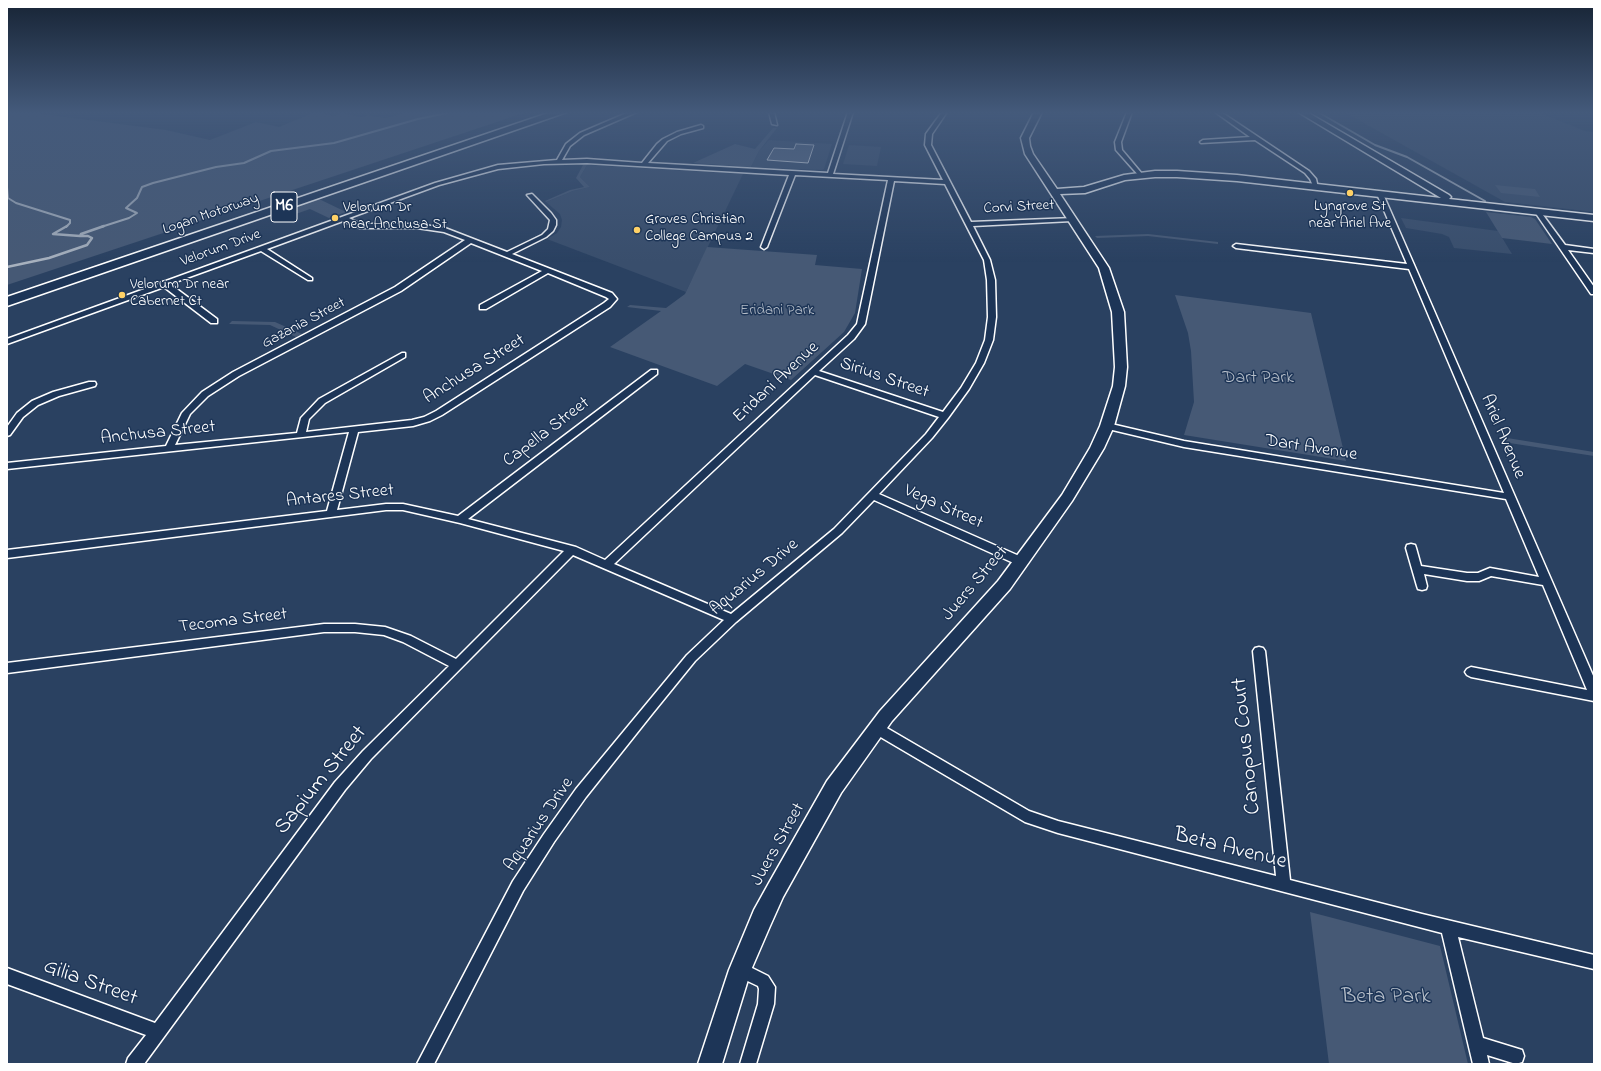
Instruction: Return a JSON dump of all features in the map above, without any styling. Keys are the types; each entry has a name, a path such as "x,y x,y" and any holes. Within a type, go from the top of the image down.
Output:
{"highway":[{"name":"Logan Motorway","path":"7,294 397,162"},
{"name":"Logan Motorway","path":"7,302 416,162"}],"street":[{"name":"Velorum Drive","path":"7,342 238,256 263,249 280,241 343,218 467,175 509,166 549,162"},
{"name":"Velorum Drive","path":"587,162 946,182"},
{"path":"830,175 834,162"},
{"name":"Aquarius Drive","path":"425,1064 518,886 549,838 581,793 652,704 691,658 732,619 838,531 929,436 965,390 980,363 989,340 992,317 991,280 986,260 936,162"},
{"name":"Juers Street","path":"710,1064 740,970 762,918 788,867 834,787 876,728 986,607 1022,562 1067,498 1097,448 1107,426 1117,393 1121,367 1118,312 1104,268 1033,162"},
{"path":"1128,162 1140,175"},
{"path":"1292,162 1312,177 1316,187"},
{"path":"1383,162 1451,203 1457,202 1594,218"},
{"path":"764,247 793,173"},
{"path":"1054,192 1085,190 1112,180 1140,175 1177,174 1212,176 1380,194 1444,199"},
{"name":"Eridani Avenue","path":"606,565 814,372 851,337 861,324 892,179"},
{"name":"Ariel Avenue","path":"1380,194 1594,692"},
{"path":"506,255 544,236 551,230 553,225 553,220 549,214 530,195"},
{"path":"1538,212 1592,285 1594,292"},
{"name":"Anchusa Street","path":"7,466 413,423 440,413 607,305 613,299 609,295 445,230 431,227 360,226 343,218"},
{"name":"Corvi Street","path":"968,224 1072,219"},
{"name":"Gazania Street","path":"169,449 186,413 205,394 236,374 398,289 470,240"},
{"path":"1236,246 1412,266"},
{"path":"1563,247 1594,251"},
{"path":"263,249 310,279"},
{"path":"483,307 547,271"},
{"path":"164,283 214,321"},
{"path":"301,435 305,418 322,401 402,355"},
{"name":"Capella Street","path":"460,520 654,372"},
{"name":"Sirius Street","path":"814,372 944,416"},
{"path":"7,433 20,415 35,403 56,394 92,384"},
{"name":"Dart Avenue","path":"1107,426 1184,444 1511,497"},
{"path":"330,514 354,429"},
{"name":"Vega Street","path":"872,495 1022,562"},
{"name":"Antares Street","path":"7,554 330,514 399,507 460,520 549,542 572,550 732,619"},
{"path":"1411,548 1422,586"},
{"name":"Sapium Street","path":"134,1064 340,786 367,755 456,664 572,550"},
{"path":"1417,569 1467,577 1479,577 1490,572 1547,582"},
{"name":"Tecoma Street","path":"7,668 324,628 355,628 384,631 407,639 456,664"},
{"name":"Canopus Court","path":"1259,651 1284,885"},
{"path":"1471,672 1594,696"},
{"name":"Beta Avenue","path":"876,728 1025,816 1058,827 1448,927 1594,962"},
{"path":"1448,927 1481,1064"},
{"path":"740,970 757,977 763,981 767,987 766,1004 748,1064"},
{"name":"Gilia Street","path":"7,976 158,1032"},
{"path":"1476,1044 1516,1056"}],"shaded area":[{"path":"754,162 826,162 824,169 822,170 751,167"},
{"path":"844,162 878,162 877,166 843,164"},
{"path":"1433,162 1594,162 1594,212 1505,202"},
{"name":"Groves Christian College Campus 2","path":"587,165 743,174 686,292 547,239 557,233 561,227 562,220 560,214 546,202 573,191 590,187 580,177"},
{"path":"1401,218 1498,231 1512,254 1454,248 1449,237 1442,234 1406,228"}],"green space":[{"path":"7,162 377,162 7,285"},
{"path":"695,162 754,162 751,167 693,163"},
{"path":"583,165 587,165 580,177 590,187 573,191 546,202 545,201 570,190 584,187 576,178"},
{"path":"1495,185 1535,189 1540,197 1501,193"},
{"path":"319,199 346,212 329,218 310,209 290,216 282,211"},
{"path":"1486,212 1531,217 1535,219 1552,244 1502,238"},
{"path":"1148,234 1218,242 1218,244 1148,236 1097,238 1095,236"},
{"name":"Eridani Park","path":"707,247 817,255 815,265 862,269 855,313 844,332 791,380 745,364 717,386 610,347 661,311 627,307 630,305 666,308 685,294"},
{"name":"Dart Park","path":"1175,295 1311,313 1346,461 1184,435 1194,402 1191,351 1188,333"},
{"path":"232,321 275,322 302,334 296,337 270,325 229,324"},
{"path":"1501,437 1594,452 1594,456 1503,442"},
{"name":"Beta Park","path":"1310,912 1440,946 1468,1064 1329,1064"}],"waterway":[{"path":"103,226 129,218 137,213 126,208 137,198 142,187 216,167 246,162"},
{"path":"1416,162 1485,201"},
{"path":"7,187 8,198 16,203 70,220 70,223 67,226"},
{"path":"67,226 53,234 80,236"},
{"path":"80,236 81,234 103,226"},
{"path":"7,267 49,258 87,245 92,238 88,236 80,236"}],"place":[{"name":"Lyngrove St near Ariel Ave","path":"1350,193"},
{"name":"Velorum Dr near Anchusa St","path":"335,218"},
{"name":"Groves Christian College Campus 2","path":"637,230"},
{"name":"Velorum Dr near Cabernet Ct","path":"122,295"}]}
